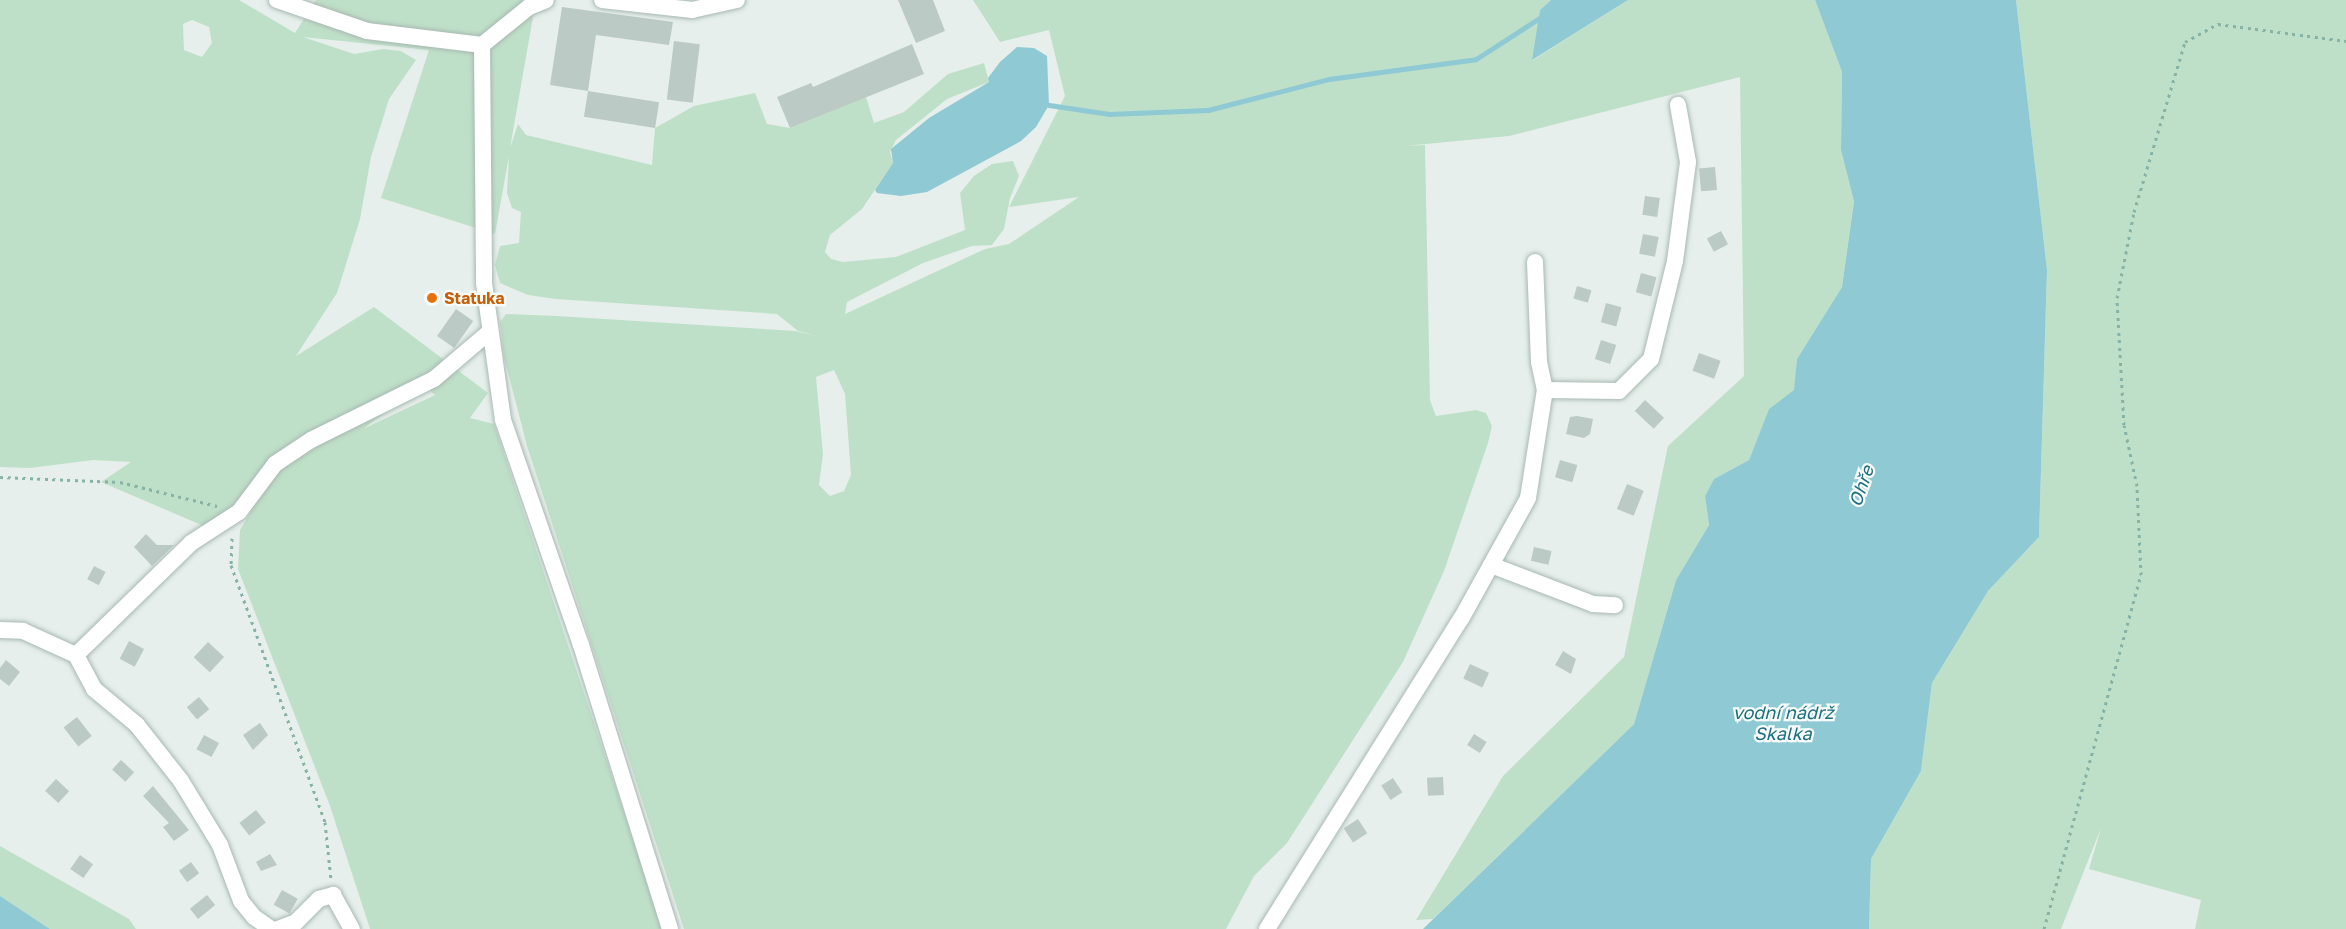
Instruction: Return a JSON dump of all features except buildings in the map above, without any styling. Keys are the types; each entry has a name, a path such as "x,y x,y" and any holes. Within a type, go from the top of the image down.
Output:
{"street":[{"path":"276,0 366,31 482,45 529,7 546,0"},
{"path":"602,0 692,10 737,0"},
{"path":"482,45 488,333 502,420 580,645 670,929"},
{"path":"1545,390 1619,391 1651,359 1675,261 1688,162 1678,105"},
{"path":"1267,929 1461,619 1528,498 1545,390 1539,362 1535,262"},
{"path":"76,655 191,543 239,512 275,464 311,440 434,379 488,333"},
{"path":"1491,565 1593,604 1615,605"},
{"path":"0,630 23,631 76,655 94,689 137,724 182,781 220,845 241,901 254,917 271,929"},
{"path":"278,929 296,922 319,899 333,895 352,929"}],"path":[{"path":"2044,929 2141,575 2137,486 2124,425 2117,298 2134,212 2185,42 2218,24 2346,41"},
{"path":"0,477 120,482 239,512 231,540 231,565 325,822 333,895"}],"green space":[{"path":"0,0 239,0 295,33 316,0 536,0 510,148 518,124 526,135 652,165 655,128 694,106 755,93 767,124 790,128 866,97 874,123 904,112 948,74 984,63 989,82 947,99 896,140 890,152 893,163 862,209 830,235 825,252 831,259 843,262 896,257 965,230 960,193 974,176 992,164 1013,161 1019,176 1010,198 1004,229 992,245 972,246 923,263 847,302 845,314 985,249 1009,244 1079,197 1009,207 1065,96 1049,30 1000,42 973,0 1551,0 1540,10 1533,60 1628,0 1815,0 1842,72 1841,150 1854,200 1842,287 1797,359 1795,390 1769,410 1749,460 1714,479 1705,496 1709,525 1676,580 1634,724 1433,919 1416,920 1503,776 1624,657 1668,446 1744,376 1740,77 1509,136 1405,146 1425,145 1430,400 1436,416 1476,410 1486,413 1492,426 1444,571 1403,662 1287,843 1254,876 1226,929 684,929 527,446 504,357 500,322 506,314 557,316 795,331 817,336 798,331 777,314 556,299 528,295 500,283 495,265 500,246 519,243 521,212 512,208 507,193 509,156 495,234 381,198 429,50 303,37 354,54 383,49 401,51 416,60 389,99 371,157 360,219 337,293 296,356 374,307 488,393 470,418 494,424 663,929 370,929 330,806 238,569 240,530 252,510 220,533 101,482 131,462 93,460 30,468 0,467","holes":["192,20 209,27 212,43 202,57 184,50 183,24","834,370 845,394 851,475 844,491 830,496 819,485 823,454 816,377","423,385 435,395 363,429"]},
{"path":"2016,0 2346,0 2346,929 2195,929 2201,900 2089,869 2101,828 2061,929 1869,929 1871,859 1921,771 1932,683 1988,591 2039,537 2047,270"},
{"path":"0,846 129,919 136,929 50,929 0,896"}],"water":[{"path":"1551,0 1628,0 1532,60 1540,10"},
{"name":"vodní nádrž Skalka","path":"1815,0 2016,0 2047,270 2039,537 1988,591 1932,683 1921,771 1871,859 1869,929 1423,929 1634,724 1676,580 1709,525 1705,496 1714,479 1749,460 1769,409 1794,390 1797,359 1842,287 1854,201 1841,150 1842,72"},
{"path":"1017,47 1034,48 1047,56 1049,105 1036,127 1021,141 927,192 901,196 877,193 875,190 893,163 891,149 929,118 989,82 988,78 1000,62"},
{"path":"0,896 50,929 0,929"}],"waterway":[{"path":"1049,105 1109,114 1208,110 1329,79 1476,59 1544,15"}],"place":[{"name":"Statuka","path":"432,298"}],"water label":[{"name":"Ohře","path":"1861,486"}]}
